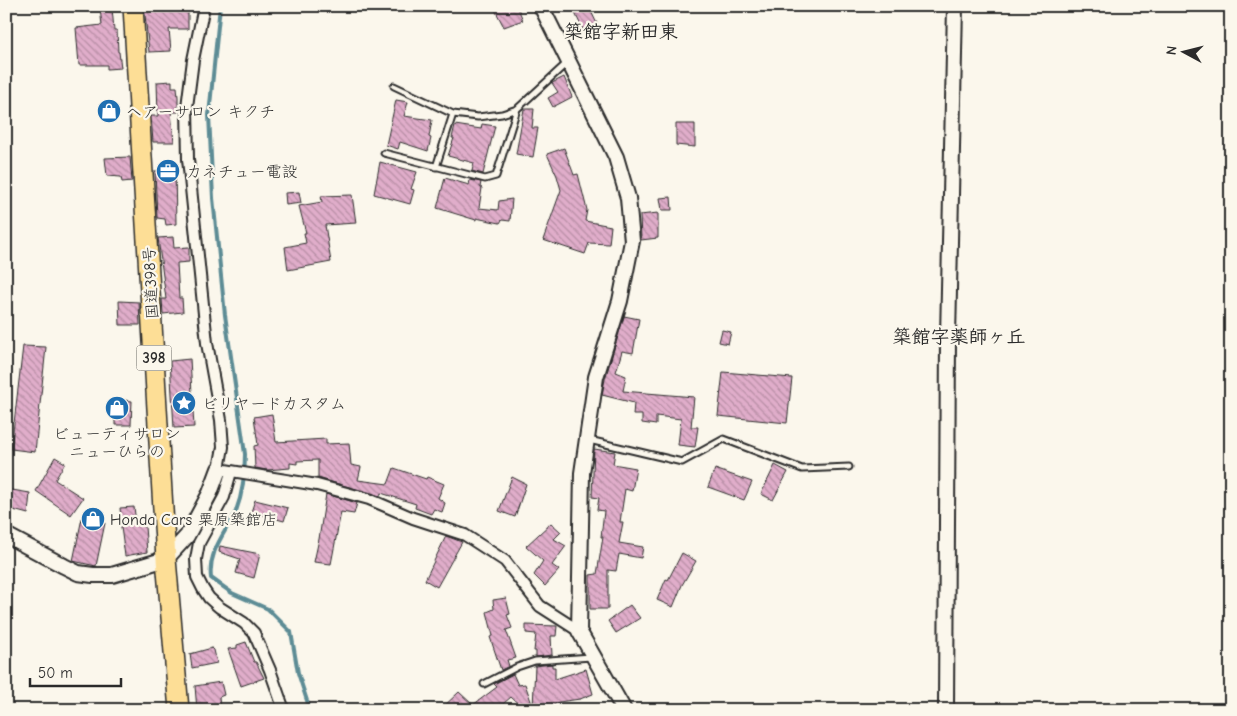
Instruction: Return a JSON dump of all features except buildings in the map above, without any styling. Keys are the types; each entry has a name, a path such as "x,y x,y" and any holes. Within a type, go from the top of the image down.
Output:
{"highway":[{"name":"国道398号","path":"133,6 166,559 179,710"}],"street":[{"path":"204,6 193,60 187,107 188,159 207,343 221,420 222,446 229,471 224,497 199,543 196,559 197,577 203,589 219,608 244,623 254,633 284,710"},
{"path":"541,6 616,157 628,198 632,241 620,301 596,377 582,473 579,631"},
{"path":"946,710 948,347 955,6"},
{"path":"6,535 78,573 112,575 166,559 187,536 210,493 229,471"},
{"path":"229,471 317,485 369,498 413,518 465,535 505,561 540,606 579,631 624,710"}],"lane":[{"path":"394,86 453,114 478,117 502,114 517,109 568,61"},
{"path":"384,153 485,179 496,176 517,109"},
{"path":"436,166 453,114"},
{"path":"587,440 682,462 724,439 802,469 849,467"},
{"path":"484,684 517,667 535,661 594,656"}],"waterway":[{"path":"220,6 209,115 213,198 225,315 245,461 243,483 236,511 218,543 212,559 211,578 232,593 268,609 291,632 298,673 310,710"}],"place":[{"name":"ヘアーサロン キクチ","path":"109,111"},
{"name":"カネチュー電設","path":"168,171"},
{"name":"ビリヤードカスタム","path":"184,403"},
{"name":"ビューティサロン ニューひらの","path":"117,408"},
{"name":"Honda Cars 栗原築館店","path":"93,519"}],"district":[{"name":"築館字新田東","path":"621,31"},
{"name":"築館字薬師ヶ丘","path":"959,336"}]}
